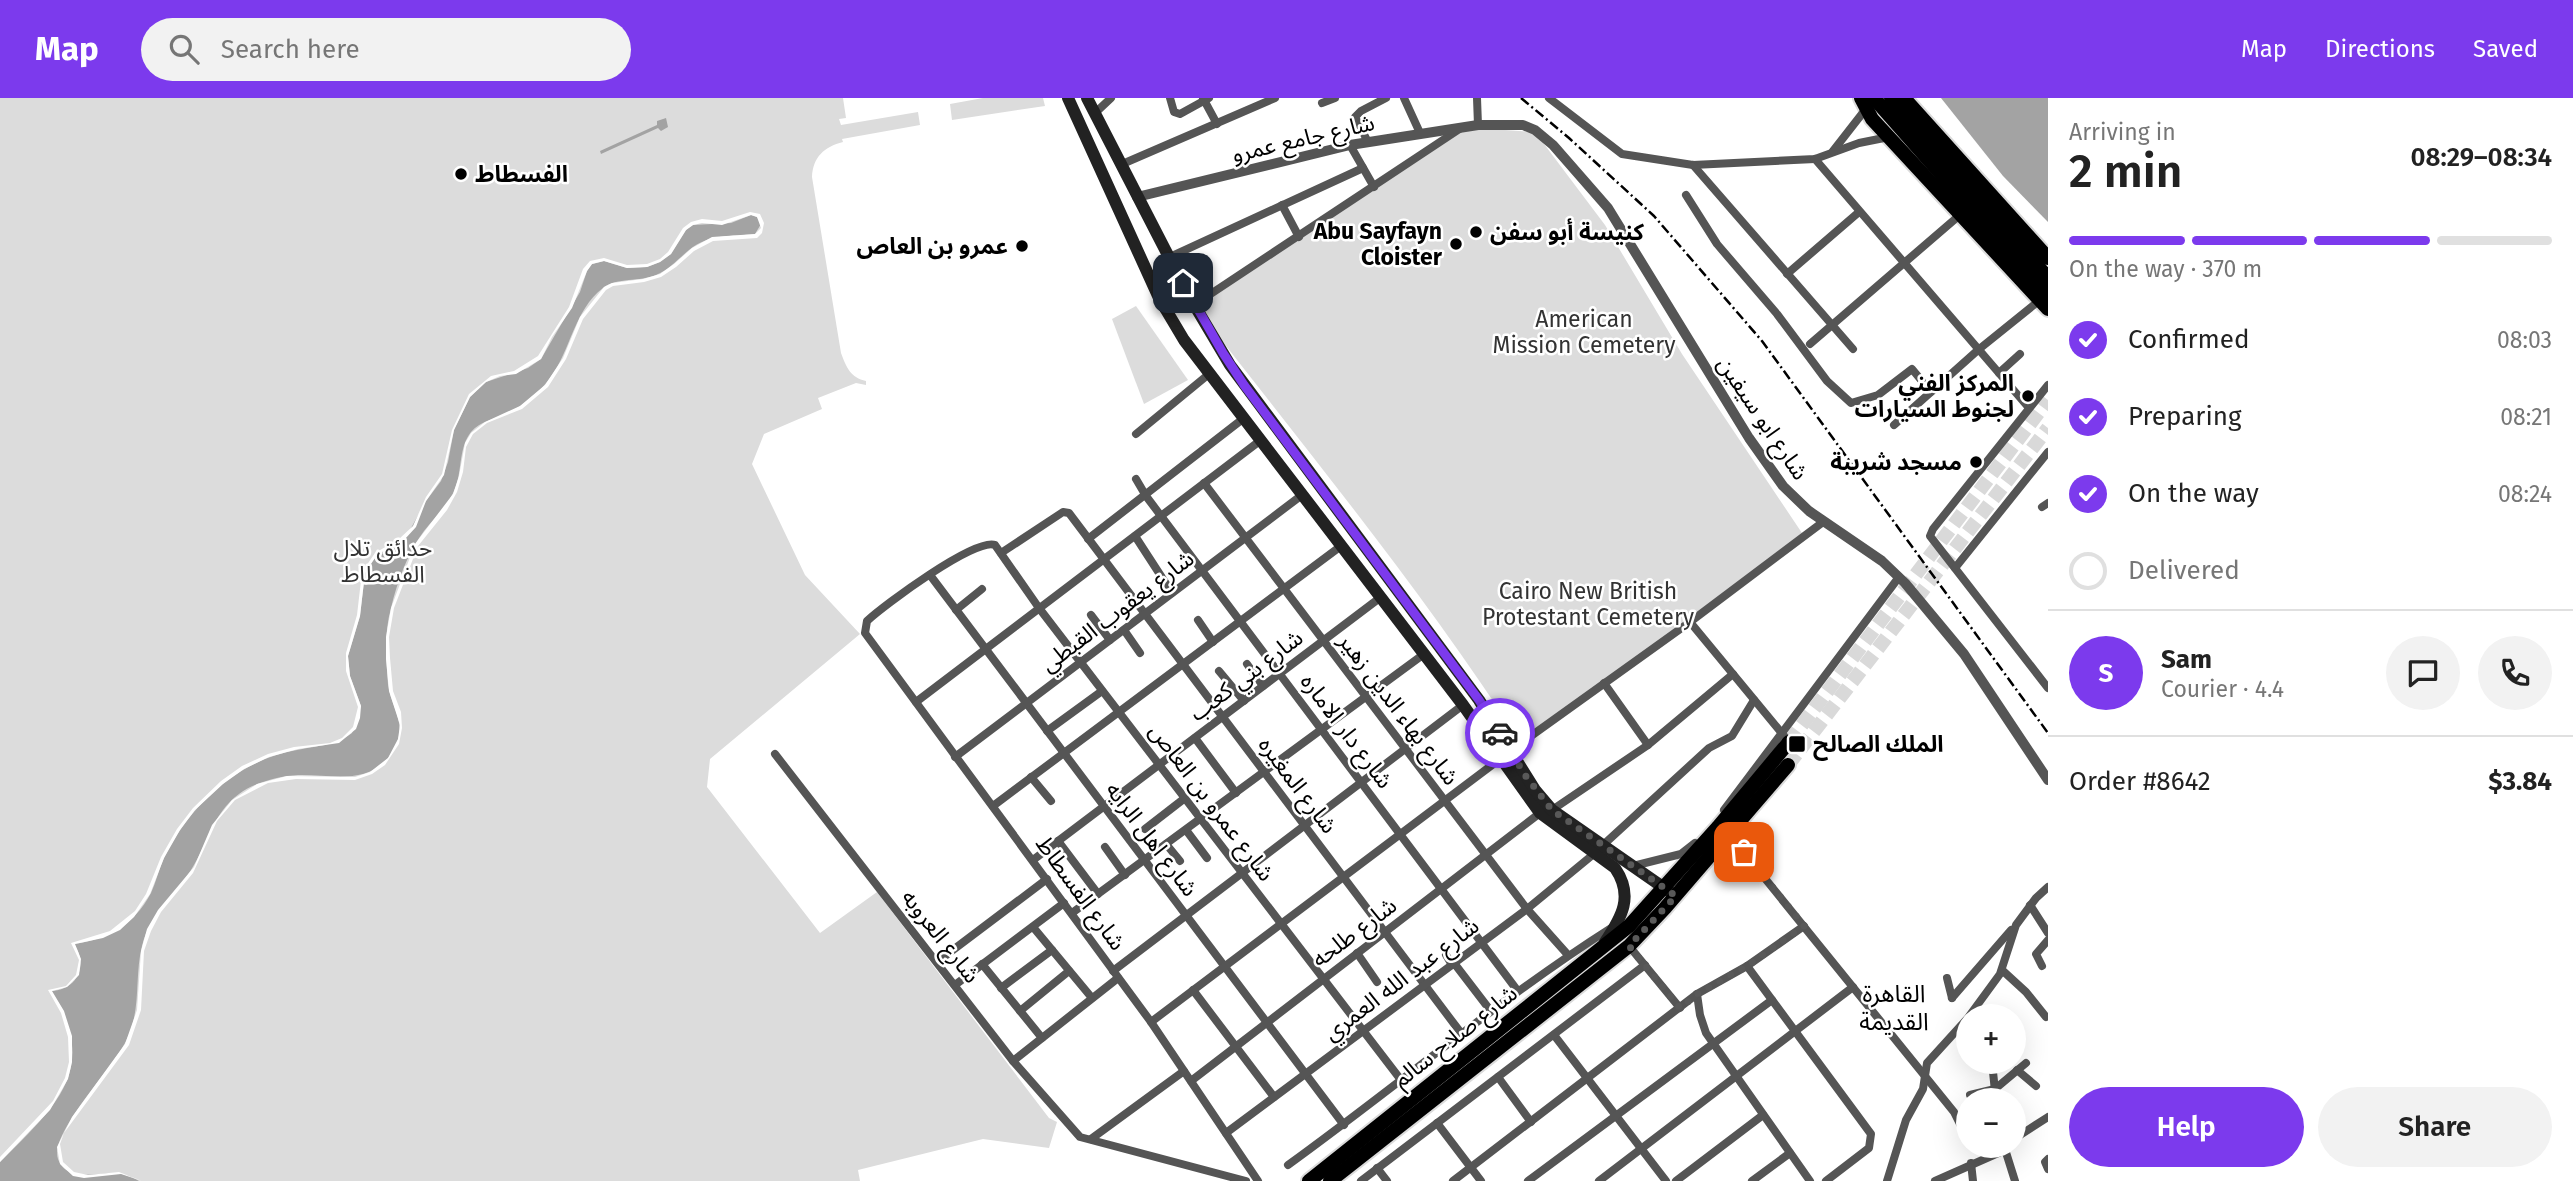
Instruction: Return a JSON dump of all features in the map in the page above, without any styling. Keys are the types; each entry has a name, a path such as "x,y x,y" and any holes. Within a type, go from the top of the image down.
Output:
{"highway":[{"path":"1891,98 2048,278"},
{"path":"1904,98 2048,258"},
{"path":"1867,102 1889,137 2046,301"},
{"path":"1867,102 2046,301"},
{"path":"1628,933 1670,892 1785,738"},
{"path":"1720,828 1788,765"},
{"name":"شارع صلاح سالم","path":"1309,1181 1599,951 1628,933"},
{"name":"شارع صلاح سالم","path":"1330,1181 1628,933"}],"main road":[{"path":"1068,98 1165,308 1184,340 1209,373 1546,811 1599,850 1632,866 1670,892"},
{"path":"1087,98 1192,300 1237,375 1479,700 1505,755"},
{"path":"1165,308 1192,300"},
{"path":"1599,850 1625,886 1628,933"}],"street":[{"path":"1094,114 1111,98"},
{"path":"1170,98 1177,114 1205,99 1217,124"},
{"path":"1120,165 1275,98"},
{"path":"1322,103 1335,98"},
{"path":"1368,142 1355,117 1386,98"},
{"path":"1404,98 1420,133"},
{"path":"1477,98 1478,125"},
{"path":"1549,98 1622,154 1693,165 1815,159 1859,143 1889,137"},
{"path":"1832,152 1867,102"},
{"name":"شارع جامع عمرو","path":"1137,197 1350,145 1478,125"},
{"name":"شارع ابو سيفين","path":"1478,125 1523,125 1535,130 1553,145 1596,194 1618,222 1783,486 1823,522 1865,548 1899,577 1964,654 2048,780"},
{"path":"1192,300 1299,237 1463,127"},
{"path":"1350,145 1374,187"},
{"path":"1815,159 2029,408"},
{"path":"1693,165 1853,349"},
{"path":"1170,257 1363,167"},
{"path":"1686,195 1717,244 1777,314 1827,381 1851,403 1878,395 1912,369 1931,392"},
{"path":"1282,205 1299,237"},
{"path":"1787,274 1859,212"},
{"path":"1810,344 1961,214"},
{"path":"1894,425 1978,350 2046,301"},
{"path":"1999,373 2020,354"},
{"path":"1136,434 1209,373"},
{"path":"2048,385 1930,536 2048,688"},
{"path":"1088,539 1244,418"},
{"path":"916,702 1261,440"},
{"path":"1955,568 2048,452"},
{"name":"شارع دار الاماره","path":"1136,479 1146,496 1517,990"},
{"name":"شارع بهاء الدين زهير","path":"1204,483 1527,909 1567,956"},
{"name":"شارع يعقوب القبطي","path":"955,757 1303,495"},
{"name":"شارع المغيره","path":"1001,554 1063,512 1069,513 1461,1033"},
{"path":"1151,1022 1444,800 1823,522"},
{"path":"1135,536 1172,593"},
{"name":"شارع عمرو بن العاص","path":"930,575 954,559 988,544 995,545 1039,608 1401,1080"},
{"path":"993,806 1342,546"},
{"name":"شارع اهل الرايه","path":"930,575 1344,1125"},
{"name":"شارع الفسطاط","path":"930,575 881,608 867,621 865,633 1151,1022 1258,1181"},
{"path":"1690,622 1785,738 1899,577"},
{"path":"956,610 982,589"},
{"name":"شارع بني كعب","path":"1033,860 1381,597"},
{"path":"1091,615 1110,640"},
{"path":"1198,620 1213,642"},
{"path":"1124,630 1140,653"},
{"path":"1072,914 1424,654"},
{"path":"1247,664 1263,686"},
{"path":"1219,671 1244,701"},
{"name":"شارع طلحه","path":"1191,1081 1486,855 1546,811 1648,745 1733,674"},
{"path":"1604,683 1648,745"},
{"path":"1047,732 1102,691"},
{"name":"شارع عبد الله العمري","path":"1226,1133 1527,909 1599,850 1709,748 1732,736 1754,700"},
{"path":"1013,1061 1092,998 1116,974 1186,916 1463,705"},
{"path":"1195,738 1236,793"},
{"name":"شارع العروبه","path":"775,754 1013,1061 1080,1138 1091,1139"},
{"path":"1031,777 1051,801"},
{"path":"1145,829 1185,798"},
{"path":"1632,866 1681,854 1720,828 1804,926 1956,1116"},
{"path":"1185,830 1207,858"},
{"path":"1058,841 1098,894"},
{"path":"1166,844 1180,861"},
{"path":"1105,847 1125,875"},
{"path":"937,962 1047,879"},
{"path":"1947,978 1952,998 2048,887"},
{"path":"955,985 1064,902"},
{"path":"2030,905 2048,933"},
{"path":"1979,1004 2002,970 2015,925"},
{"path":"1453,1181 1697,994 1747,966 1804,926"},
{"path":"1033,927 1092,998"},
{"path":"1288,1165 1344,1125 1490,1010 1567,956 1628,933 1645,965 1680,1008"},
{"path":"2042,966 2036,954 2048,940"},
{"path":"1002,988 1052,950"},
{"path":"1357,953 1377,982"},
{"path":"1446,955 1490,1010"},
{"path":"982,964 1042,1038"},
{"path":"1361,1181 1645,965"},
{"path":"1747,966 1872,1138 1869,1148 1826,1181"},
{"path":"2002,970 2026,992 2046,1017"},
{"path":"1020,1011 1069,971"},
{"path":"1599,1181 1853,986"},
{"path":"1194,990 1274,1097"},
{"path":"1697,994 1702,1024 1713,1043 1810,1181"},
{"path":"1528,1181 1772,1000"},
{"path":"1887,1181 1906,1120 1923,1089 1927,1063 1956,1033"},
{"path":"1554,1035 1666,1181"},
{"path":"1091,1139 1184,1071"},
{"path":"1996,1088 2012,1074"},
{"path":"2022,1074 2036,1086"},
{"path":"1498,1077 1531,1122"},
{"path":"1676,1181 1763,1115"},
{"path":"2026,1131 2048,1117"},
{"path":"1437,1123 1481,1181"},
{"path":"1091,1139 1246,1181"},
{"path":"1752,1181 1790,1153"},
{"path":"1935,1181 1982,1158"},
{"path":"2007,1158 2015,1181"},
{"path":"2048,1159 2045,1162 2048,1169"},
{"path":"1971,1163 1973,1181"},
{"path":"1377,1168 1387,1181"}],"green space":[{"name":"حدائق تلال الفسطاط","path":"0,98 843,98 846,118 839,119 841,125 918,112 920,125 842,139 843,142 830,147 817,158 812,177 841,353 850,371 866,381 866,385 856,383 818,398 822,409 764,434 752,464 805,575 860,634 710,759 707,787 820,933 877,892 1049,1118 1057,1122 1049,1148 983,1139 858,1170 860,1181 0,1181"},
{"path":"983,98 1043,98 1045,106 952,120 950,104"},
{"path":"1463,127 1535,132 1605,225 1682,354 1804,536 1521,743 1404,575 1194,305"},
{"path":"1136,306 1188,380 1144,404 1112,319"}],"shaded area":[{"path":"1941,98 2048,98 2048,222 2003,176"},
{"path":"666,118 668,127 661,131 658,128 601,154 600,151 657,125 657,121"},
{"path":"751,215 757,217 761,224 755,234 705,241 656,275 615,282 603,288 585,307 557,367 541,389 520,406 483,423 471,432 464,444 453,492 413,548 393,598 386,646 388,684 398,716 399,732 393,751 384,762 374,770 350,776 298,775 267,781 239,794 216,820 191,870 157,915 146,935 140,958 134,1018 126,1041 72,1118 58,1148 58,1159 67,1171 81,1175 113,1173 130,1176 139,1181 0,1181 0,1162 38,1123 65,1085 71,1065 72,1043 65,1018 51,991 68,986 78,975 80,960 74,944 109,934 137,914 151,893 164,858 177,835 198,807 224,783 258,762 284,753 332,743 352,733 361,706 350,676 348,656 360,616 365,573 382,551 405,539 426,501 441,481 454,430 470,397 486,382 528,368 541,359 580,292 592,264 604,261 627,268 647,267 671,254 686,230 693,225 731,223"}],"pier":[{"path":"750,212 760,214 764,223 762,233 757,238 713,241 694,251 661,277 613,286 606,290 583,319 566,359 548,387 522,409 487,423 473,434 466,447 457,492 447,510 418,546 394,608 389,637 393,691 401,712 399,744 385,765 372,774 355,780 296,779 268,783 235,800 217,821 193,873 161,912 151,931 144,951 141,1010 129,1045 64,1133 72,1117 125,1044 137,1010 141,951 147,929 158,910 194,867 212,825 232,800 257,784 287,776 355,777 370,772 388,758 398,739 400,725 389,691 386,659 386,637 391,608 415,544 453,494 465,443 471,433 485,422 520,406 545,385 563,358 580,317 604,287 660,274 692,248 712,237 755,234 761,228 757,217 751,215 722,225 693,225 686,230 671,254 647,267 627,268 604,261 592,264 572,308 541,359 516,374 500,376 486,382 470,397 454,430 444,475 426,501 416,527 405,539 377,555 365,573 360,616 348,656 350,676 361,706 356,729 339,743 298,749 269,757 244,769 223,784 195,810 180,830 164,858 150,894 134,917 120,930 103,938 75,944 81,959 79,975 67,987 52,991 64,1011 72,1036 72,1062 68,1079 50,1110 0,1162 0,1157 53,1101 65,1078 69,1062 68,1037 61,1013 48,990 66,986 76,975 79,960 71,943 110,931 135,911 177,829 193,808 221,781 242,766 268,754 294,747 330,743 342,738 353,727 358,707 346,671 346,653 357,615 362,572 375,553 399,539 413,526 426,497 442,474 452,430 469,394 491,376 514,371 538,356 569,307 583,269 590,261 604,258 627,265 647,264 660,259 668,252 683,228 691,222 702,219 722,221"},
{"path":"64,1133 60,1144 63,1162 74,1172 88,1175 119,1172 142,1181 121,1174 84,1178 73,1176 60,1164 57,1147"}],"tunnel":[{"path":"1789,742 2048,400"},
{"path":"1788,765 2048,428"}],"railway":[{"path":"1521,98 1654,216 1762,341 2048,733"}],"way so far":[{"path":"1500,733 1535,790 1552,810 1676,896 1629,946 1680,1008 1697,994 1747,966 1804,926 1744,852"}],"place":[{"name":"الفسطاط","path":"461,174"},
{"name":"كنيسة أبو سفن","path":"1476,232"},
{"name":"Abu Sayfayn Cloister","path":"1456,244"},
{"name":"عمرو بن العاص","path":"1022,246"},
{"name":"المركز الفني لجنوط السيارات","path":"2028,396"},
{"name":"مسجد شريبة","path":"1976,462"},
{"name":"الملك الصالح","path":"1797,744"}],"district":[{"name":"القاهرة القديمة","path":"1894,1008"}],"route":[{"path":"1183,283 1199,314 1244,385 1479,700 1500,733"}],"park label":[{"name":"American Mission Cemetery","path":"1584,332"},
{"name":"Cairo New British Protestant Cemetery","path":"1588,604"}]}
